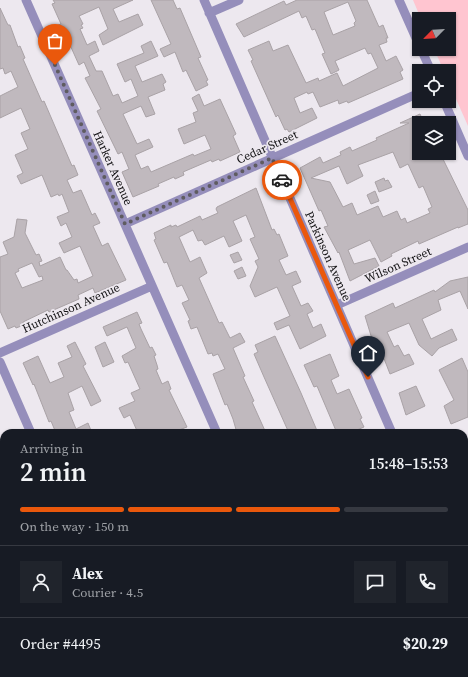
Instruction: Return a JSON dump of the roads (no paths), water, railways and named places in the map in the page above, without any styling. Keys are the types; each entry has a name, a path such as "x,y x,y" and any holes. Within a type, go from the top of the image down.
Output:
{"street":[{"name":"Harker Avenue","path":"26,0 215,429"},
{"name":"Parkinson Avenue","path":"204,0 390,429"},
{"path":"209,13 239,0"},
{"path":"399,0 412,29"},
{"name":"Cedar Street","path":"125,224 412,96"},
{"path":"447,108 468,156"},
{"name":"Wilson Street","path":"337,305 468,247"},
{"name":"Hutchinson Avenue","path":"0,353 152,286"},
{"path":"0,362 29,429"}]}
